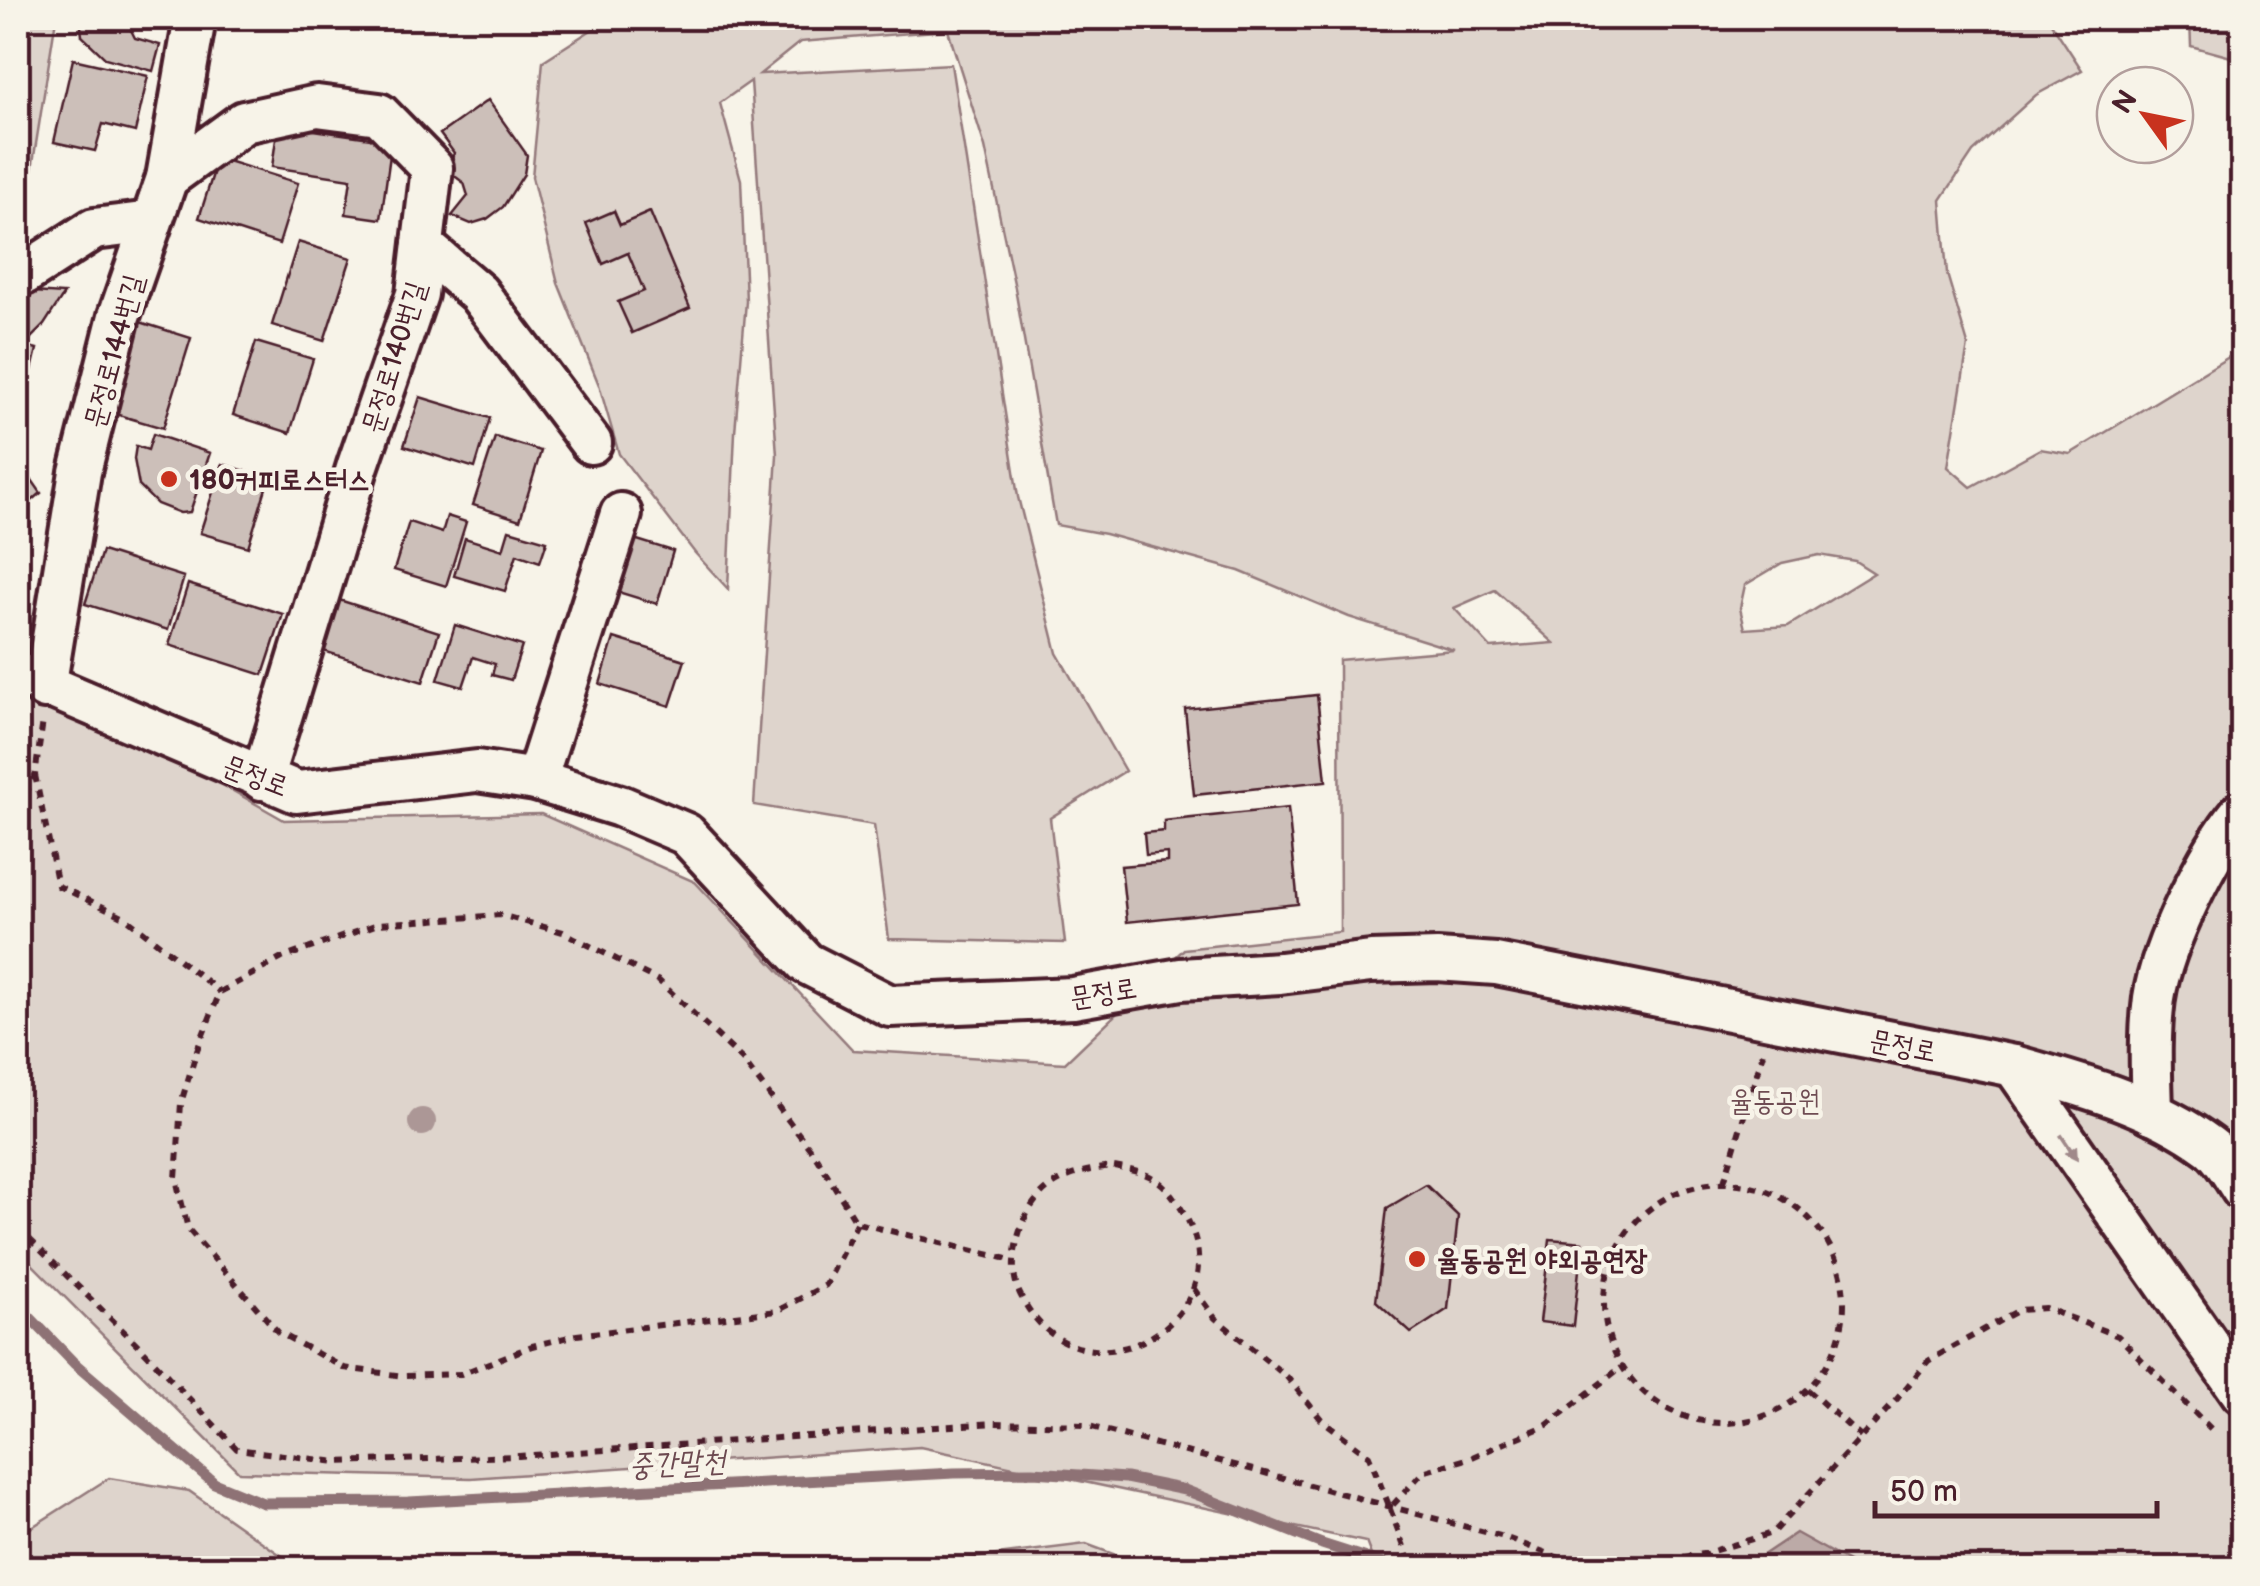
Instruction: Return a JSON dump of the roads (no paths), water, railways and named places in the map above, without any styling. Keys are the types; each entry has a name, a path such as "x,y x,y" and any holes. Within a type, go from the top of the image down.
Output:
{"street":[{"name":"문정로144번길","path":"36,692 80,472 119,316 167,178 194,18"},
{"name":"문정로140번길","path":"167,178 244,122 317,106 378,114 432,168 417,294 358,465 262,778"},
{"path":"18,274 24,274 94,229 151,222"},
{"path":"423,246 478,293 590,443"},
{"path":"536,780 620,514"},
{"name":"문정로","path":"36,692 297,792 477,770 536,780 620,806 686,834 806,962 890,1006 1073,998 1181,979 1371,962 1437,960 1496,964 2014,1066 2098,1090 2152,1113 2212,1148 2242,1189"},
{"path":"2152,1113 2149,1040 2155,992 2180,917 2242,810"},
{"path":"2014,1066 2242,1393"}],"waterway":[{"name":"중간말천","path":"18,1305 74,1363 214,1483 263,1503 409,1502 1033,1472 1126,1478 1185,1490 1322,1544 1397,1568"}],"place":[{"name":"180커피로스터스","path":"169,479"},
{"name":"율동공원 야외공연장","path":"1417,1259"}],"park label":[{"name":"율동공원","path":"1775,1100"}]}
